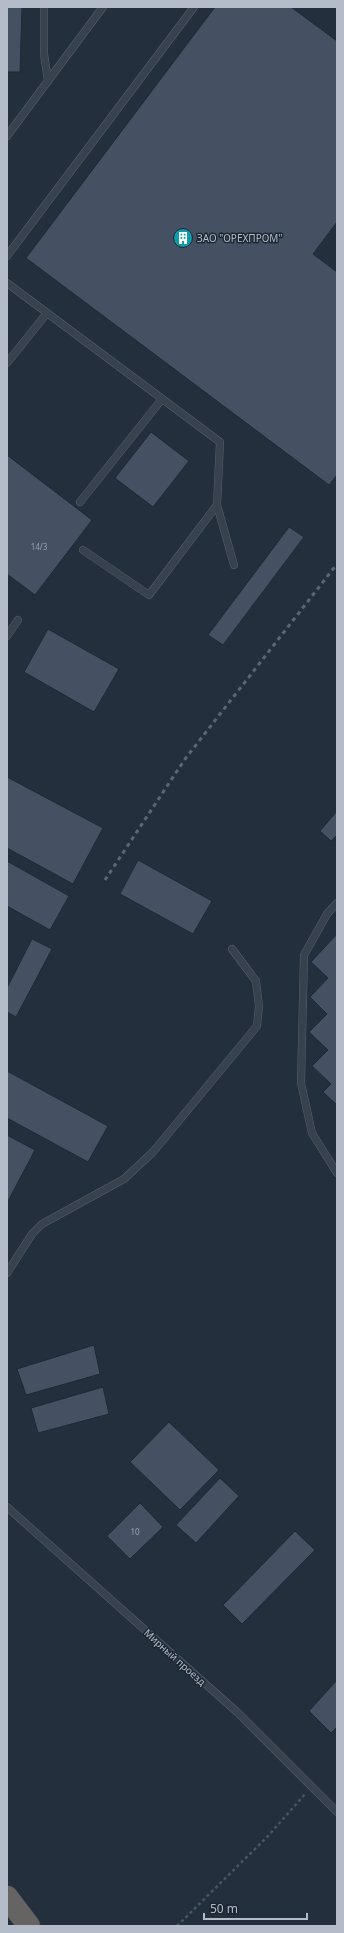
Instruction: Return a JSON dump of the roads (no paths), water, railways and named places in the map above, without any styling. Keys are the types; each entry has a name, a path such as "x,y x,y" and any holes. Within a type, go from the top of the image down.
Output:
{"highway":[{"path":"7,1897 29,1926"},
{"path":"7,1912 17,1926"}],"lane":[{"path":"44,7 44,54 48,81"},
{"path":"7,136 103,7"},
{"path":"7,256 194,7"},
{"path":"7,283 220,442 217,505 234,566"},
{"path":"7,363 47,313"},
{"path":"80,502 162,399"},
{"path":"84,550 149,595 217,505"},
{"path":"7,636 18,620"},
{"path":"337,903 327,914 304,955 301,1083 312,1133 337,1173"},
{"path":"7,1273 32,1234 42,1224 124,1179 153,1152 257,1026 259,1006 256,981 232,949"},
{"name":"Мирный проезд","path":"7,1507 237,1712 311,1788 337,1812"}],"railway":[{"path":"105,880 185,759 337,564"}],"place":[{"name":"ЗАО \"ОРЕХПРОМ\"","path":"183,238"}]}
